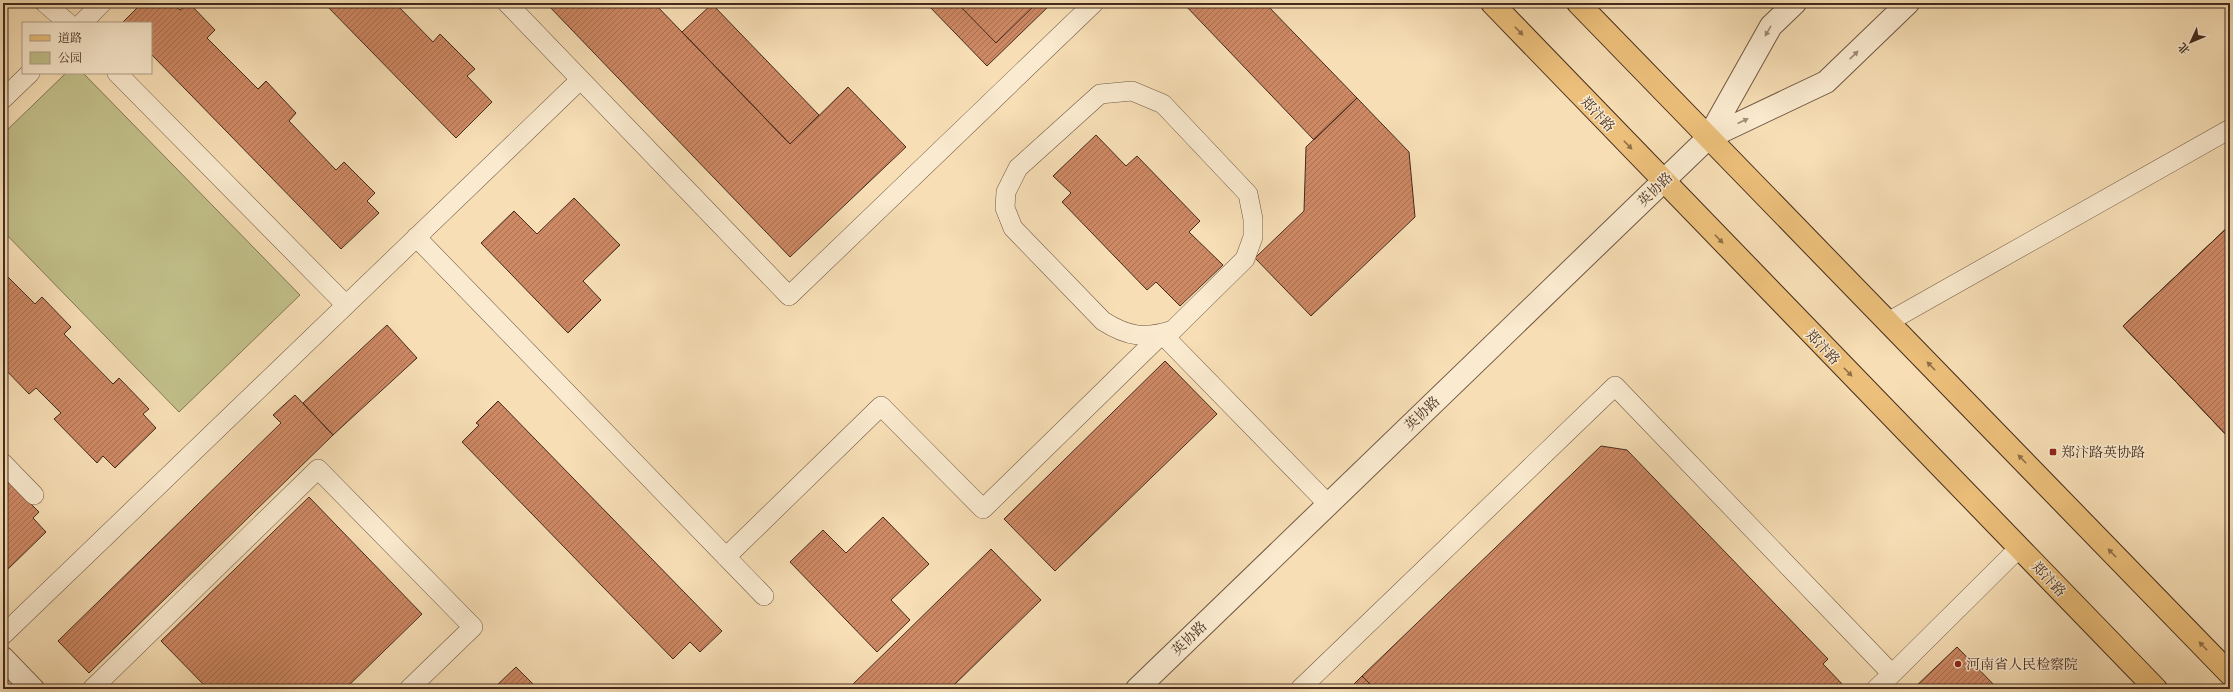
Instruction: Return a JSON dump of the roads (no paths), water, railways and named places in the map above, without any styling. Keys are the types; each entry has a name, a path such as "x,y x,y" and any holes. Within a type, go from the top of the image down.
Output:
{"main road":[{"name":"郑汴路","path":"1492,3 2018,549 2156,689"},
{"path":"1578,3 2230,674"}],"street":[{"name":"英协路","path":"1137,689 1708,138 1771,26 1795,3"},
{"name":"英协路","path":"1708,138 1826,82 1908,3"},
{"path":"3,658 33,689"}],"lane":[{"path":"45,3 67,22"},
{"path":"83,22 102,3"},
{"path":"507,3 789,296 1094,3"},
{"path":"3,99 29,74"},
{"path":"118,74 346,305"},
{"path":"3,635 580,80"},
{"path":"726,557 881,406 983,509 1162,334 1173,330 1245,259 1252,237 1253,219 1248,194 1163,104 1132,91 1100,94 1018,168 1006,192 1005,208 1013,228 1103,321 1120,332 1138,336 1162,334"},
{"path":"1888,322 2230,129"},
{"path":"416,237 764,596"},
{"path":"1162,334 1328,504"},
{"path":"1300,689 1615,386 1892,674"},
{"path":"3,463 34,495"},
{"path":"92,689 318,469 473,627 409,689"},
{"path":"1876,689 2018,549"}],"place":[{"name":"郑汴路英协路","path":"2053,452"},
{"name":"河南省人民检察院","path":"1958,664"}]}
